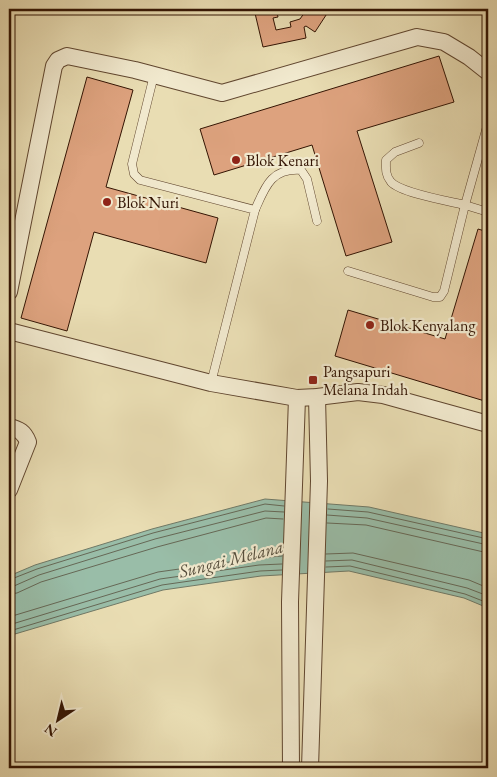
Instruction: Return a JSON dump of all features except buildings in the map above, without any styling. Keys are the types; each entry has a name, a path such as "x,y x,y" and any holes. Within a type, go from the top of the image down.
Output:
{"street":[{"path":"9,292 54,66 58,60 67,56 154,75 222,93 417,37 444,42 469,57 488,72"},
{"path":"9,331 211,382 297,398 358,392 383,395 488,424"},
{"path":"310,768 319,481 317,397"},
{"path":"291,768 290,602 297,398"},
{"path":"9,427 18,429 25,434 28,442 9,490"}],"lane":[{"path":"154,75 132,164 134,174 140,180 255,210"},
{"path":"348,271 433,297 440,297 444,291 488,123"},
{"path":"418,143 395,152 386,160 386,173 392,183 406,191 488,212"},
{"path":"211,382 255,210 271,179 279,174 295,169 301,170 307,179 317,221"}],"water":[{"name":"Sungai Melana","path":"265,499 369,507 488,534 488,608 464,598 349,571 261,576 163,590 15,634 9,639 9,576 35,565 152,529"}],"place":[{"name":"Blok Kenari","path":"236,160"},
{"name":"Blok Nuri","path":"107,202"},
{"name":"Blok Kenyalang","path":"370,325"},
{"name":"Pangsapuri Melana Indah","path":"313,380"}]}
